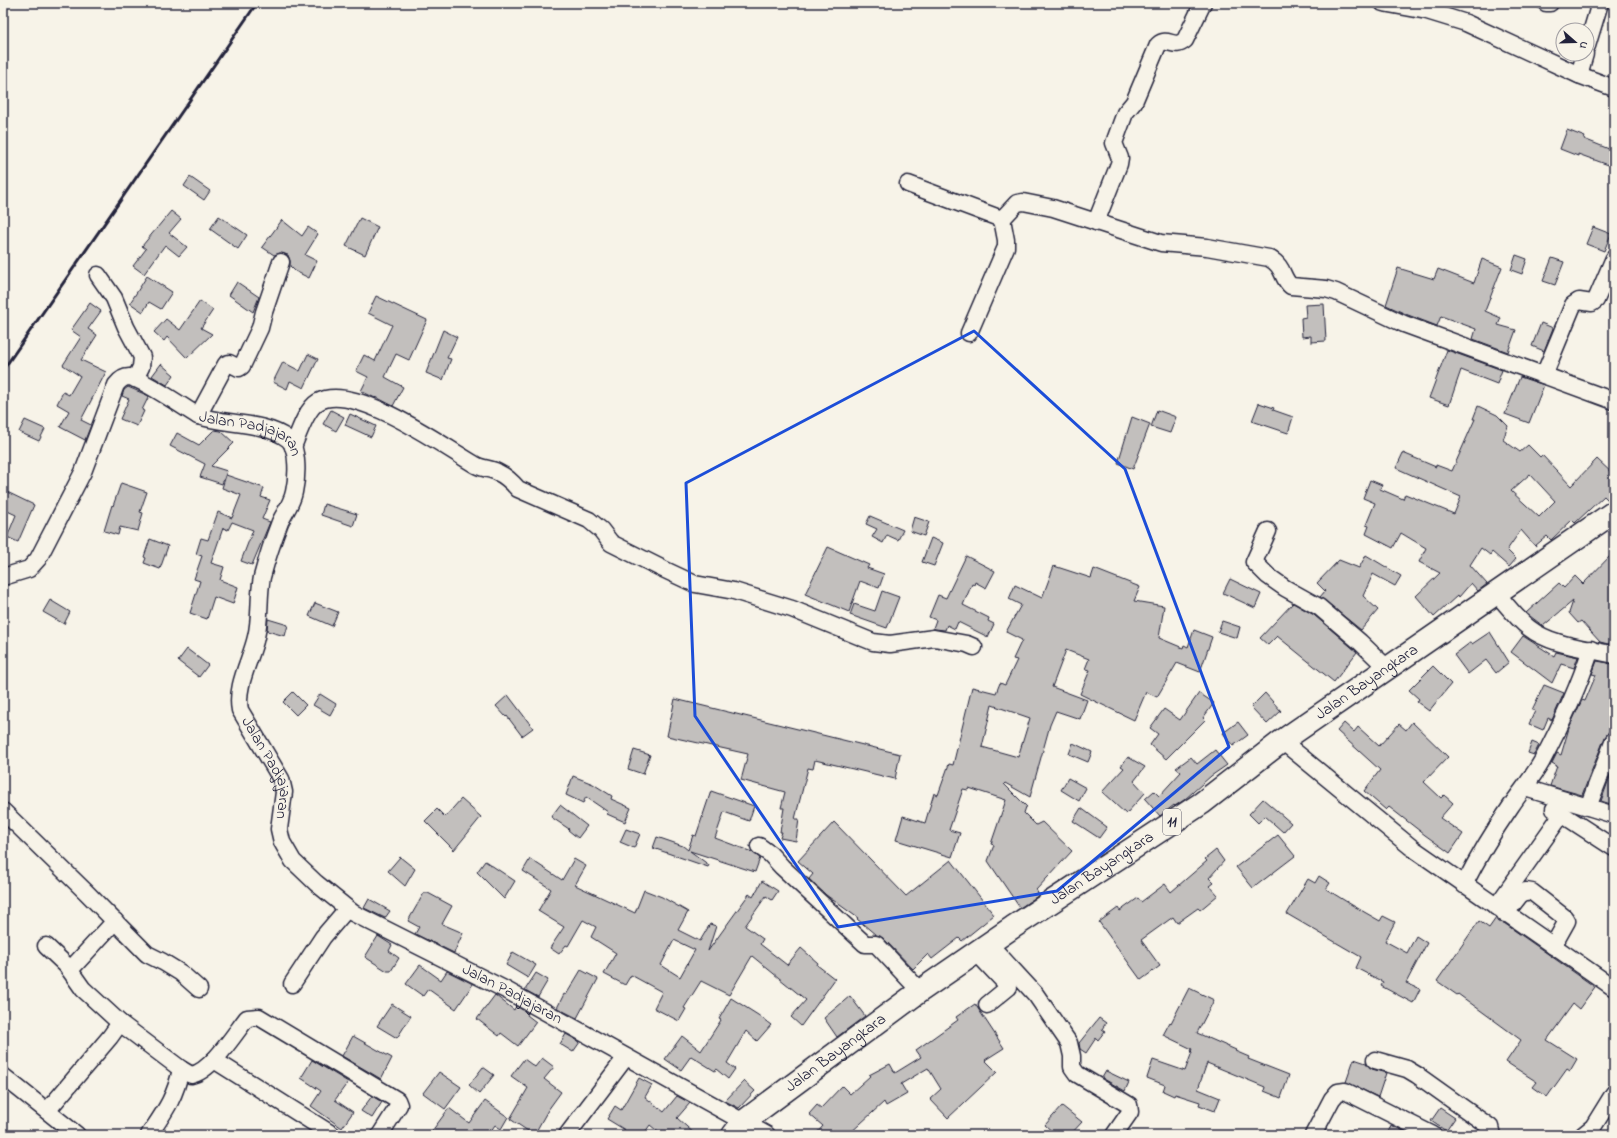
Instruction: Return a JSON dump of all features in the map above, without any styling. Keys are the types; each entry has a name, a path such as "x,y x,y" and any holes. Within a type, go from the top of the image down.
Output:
{"highway":[{"name":"Jalan Bayangkara","path":"738,1128 920,991 982,948 1202,803 1282,741 1614,512"}],"street":[{"path":"1096,222 1119,164 1120,158 1114,143 1125,113 1134,102 1158,45 1162,42 1180,44 1185,40 1203,3"},
{"path":"1383,3 1428,7 1579,75 1614,88"},
{"path":"1594,22 1600,3"},
{"path":"1579,75 1583,62"},
{"path":"908,184 1002,219"},
{"path":"1002,219 1017,203 1023,202 1053,208 1161,243 1207,247 1269,258 1282,270 1286,281 1291,286 1326,289 1336,292 1397,321 1614,401"},
{"path":"969,333 1006,247 1002,219"},
{"path":"1544,375 1573,305 1579,301 1592,303 1596,300 1614,258"},
{"path":"198,416 226,364 229,363 239,368 242,366 260,328 281,262"},
{"path":"3,576 29,569 38,559 83,472 116,385 128,377 134,379 141,367 142,357 126,327 114,298 98,275"},
{"name":"Jalan Padjajaran","path":"134,379 141,381 198,416 208,419 238,422 261,427 281,435 289,440 293,447 297,469 294,493 273,541 262,577 259,594 257,630 240,690 239,706 280,779 284,792 284,802 279,829 282,842 293,861 316,883 352,913 506,990 626,1057 738,1128 767,1135"},
{"path":"293,447 305,418 317,402 330,398 348,399 368,404 397,418 476,466 497,472 510,479 518,489 589,520 601,530 611,543 696,584 734,591 792,609 873,642 890,644 934,638 967,644 974,647"},
{"path":"1268,531 1254,562 1268,576 1285,588 1319,607 1360,642 1387,668"},
{"path":"1496,593 1517,618 1530,629 1542,636 1558,642 1614,655"},
{"path":"1464,885 1486,844 1542,761 1583,675 1590,649"},
{"path":"1588,807 1609,766 1614,740"},
{"path":"1282,741 1411,847 1501,911 1614,988"},
{"path":"1525,788 1614,815"},
{"path":"1525,788 1614,848"},
{"path":"3,811 147,954 181,973 199,989"},
{"path":"1501,911 1562,814"},
{"path":"759,846 770,854 865,944 876,944 920,991"},
{"path":"1501,911 1526,891 1532,892 1567,921 1553,946"},
{"path":"292,984 323,938 348,909"},
{"path":"70,970 115,921"},
{"path":"46,946 66,965 83,989 120,1023 191,1075 203,1070 214,1060 247,1018 259,1017 397,1100 399,1105 380,1135"},
{"path":"982,948 1009,987 987,1005"},
{"path":"982,948 1036,995 1069,1043 1072,1067 1077,1074 1129,1105 1130,1112 1114,1135"},
{"path":"47,1111 110,1037 120,1023"},
{"path":"567,1135 626,1057"},
{"path":"214,1060 333,1135"},
{"path":"1375,1060 1407,1069 1417,1074 1490,1127 1492,1135"},
{"path":"149,1135 170,1105 178,1088 181,1069"},
{"path":"3,1076 47,1111 71,1133"},
{"path":"1313,1135 1332,1099 1338,1092 1345,1091 1433,1135"},
{"path":"1592,1132 1614,1093"}],"highlighted area":[{"path":"974,331 1125,469 1229,747 1057,891 838,927 695,716 686,483"}],"building":[{"path":"1567,130 1585,137 1584,139 1614,151 1614,167 1560,149"},
{"path":"190,177 210,191 204,200 184,186"},
{"path":"171,211 181,219 169,233 187,247 179,256 165,245 144,274 133,266 146,249 142,246"},
{"path":"219,216 247,235 238,249 210,229"},
{"path":"360,218 378,227 365,255 346,246"},
{"path":"282,220 302,236 308,227 318,234 305,255 317,261 309,278 295,271 290,266 288,255 280,253 274,255 262,247"},
{"path":"1593,227 1611,234 1604,251 1586,244"},
{"path":"1516,255 1527,259 1522,274 1511,270"},
{"path":"1552,258 1564,262 1555,285 1543,281"},
{"path":"1482,259 1502,267 1485,311 1501,318 1498,325 1516,330 1508,352 1473,339 1476,329 1441,316 1437,326 1386,305 1398,268 1434,279 1438,269 1474,283"},
{"path":"147,276 172,292 161,309 149,302 143,312 130,303"},
{"path":"237,282 259,297 253,312 229,295"},
{"path":"376,296 427,320 409,360 396,354 385,377 403,387 393,406 361,391 368,377 356,371 364,355 375,361 392,325 368,313"},
{"path":"200,301 213,310 201,328 212,334 187,358 167,337 164,341 154,332 166,319 180,330"},
{"path":"90,303 101,311 88,329 97,335 81,360 106,372 81,420 91,425 85,440 60,427 69,411 57,404 63,392 69,395 80,376 63,365 81,337 71,330"},
{"path":"1324,304 1326,341 1311,342 1311,336 1302,337 1301,318 1306,317 1305,305"},
{"path":"1541,323 1553,328 1544,351 1532,346"},
{"path":"443,330 457,337 447,358 451,359 443,380 426,373"},
{"path":"1447,350 1502,370 1497,384 1461,370 1449,405 1429,398"},
{"path":"308,354 318,359 304,388 290,381 287,389 273,382 283,362 300,371"},
{"path":"161,364 174,375 167,385 152,376"},
{"path":"1520,377 1544,385 1529,423 1505,414"},
{"path":"128,387 149,396 142,410 144,411 137,426 120,419 129,399 122,396 124,390"},
{"path":"1259,403 1293,417 1288,433 1252,421"},
{"path":"1478,406 1497,415 1508,426 1503,440 1520,452 1528,445 1540,457 1542,455 1571,486 1597,459 1614,475 1614,500 1609,501 1604,496 1575,523 1572,520 1551,540 1547,536 1535,546 1521,530 1507,550 1516,559 1509,567 1492,552 1490,555 1481,548 1470,565 1487,584 1478,591 1471,583 1459,597 1458,595 1434,617 1416,596 1440,573 1419,562 1426,548 1401,533 1393,548 1366,534 1369,526 1366,525 1375,503 1363,498 1370,480 1382,485 1380,489 1403,499 1405,494 1454,514 1461,497 1396,468 1403,453 1436,467 1436,465 1452,471 1475,419 1473,419","holes":["1530,474 1555,501 1539,517 1511,491"]},
{"path":"331,410 344,417 336,431 323,424"},
{"path":"1157,410 1176,417 1170,433 1151,427"},
{"path":"350,414 376,426 371,437 345,425"},
{"path":"1132,417 1150,424 1133,469 1118,463"},
{"path":"25,420 45,429 39,441 19,432"},
{"path":"214,430 221,431 234,443 211,466 227,471 222,484 200,477 205,464 170,446 177,433 199,445"},
{"path":"226,475 264,488 261,497 270,500 262,519 270,522 252,565 241,561 253,530 232,522 228,530 223,528 211,563 224,567 220,580 238,587 233,604 214,597 207,619 190,613 200,581 194,579 202,556 196,554 201,538 208,540 218,512 232,518 241,495 222,488"},
{"path":"121,483 147,492 140,512 143,513 138,531 120,527 118,535 104,531"},
{"path":"3,490 34,505 18,542 7,537 16,515 3,509"},
{"path":"324,504 357,514 353,526 321,515"},
{"path":"870,516 903,530 898,540 887,535 883,543 872,537 877,529 866,524"},
{"path":"914,517 929,522 924,536 910,531"},
{"path":"931,538 943,543 934,566 922,562"},
{"path":"150,539 168,546 160,569 144,563 146,558 144,557"},
{"path":"828,547 869,565 867,568 884,574 879,588 860,581 849,612 805,594"},
{"path":"1614,552 1614,638 1608,644 1600,642 1581,621 1578,623 1569,613 1573,601 1543,626 1526,613 1559,583 1564,588 1575,576 1583,584"},
{"path":"1366,555 1401,576 1395,586 1373,574 1363,596 1378,610 1361,630 1320,597 1325,591 1317,583 1339,560 1359,568"},
{"path":"966,556 995,571 986,588 975,582 974,585 972,584 963,605 989,618 988,621 994,624 988,637 958,622 955,629 947,625 945,630 935,629 933,628 936,620 929,617 938,595 946,598"},
{"path":"1054,566 1091,578 1094,569 1140,587 1134,601 1164,606 1159,638 1183,648 1184,645 1188,647 1194,630 1212,637 1200,672 1177,663 1157,697 1146,692 1134,720 1080,694 1090,670 1085,669 1089,659 1066,650 1052,687 1087,700 1080,719 1056,711 1050,725 1030,797 1005,783 1004,784 1027,807 1024,813 1036,825 1042,822 1072,851 1036,890 1039,895 1020,908 988,861 994,845 991,844 1006,800 969,788 968,790 963,789 949,830 960,833 952,857 896,840 903,816 925,823 934,793 938,795 949,764 953,765 972,687 996,693 1000,683 1005,685 1017,660 1013,659 1022,640 1006,632 1021,605 1009,599 1015,585 1042,598","holes":["992,705 1030,718 1018,757 982,747"]},
{"path":"1230,579 1261,594 1255,608 1223,593"},
{"path":"882,591 899,597 887,628 850,615 854,604 875,611"},
{"path":"50,600 70,612 64,624 43,612"},
{"path":"315,603 338,612 332,626 309,616"},
{"path":"1293,603 1314,615 1357,652 1334,682 1277,636 1268,645 1260,638"},
{"path":"268,619 288,625 285,636 267,631"},
{"path":"1222,621 1240,627 1237,638 1218,632"},
{"path":"1490,632 1509,662 1496,673 1486,660 1468,674 1454,655 1471,642 1472,644"},
{"path":"1523,636 1554,656 1556,652 1578,657 1574,668 1561,664 1552,683 1511,652"},
{"path":"187,649 208,665 199,677 178,661"},
{"path":"1597,661 1614,664 1614,731 1610,730 1605,737 1582,795 1550,786 1557,766 1552,763 1557,753 1561,755 1569,728 1582,700 1585,701 1596,675 1592,674"},
{"path":"1433,666 1451,684 1429,711 1417,702 1419,699 1409,690"},
{"path":"1544,685 1564,693 1552,720 1548,718 1543,730 1529,724 1535,711 1532,710"},
{"path":"293,692 306,705 296,715 283,702"},
{"path":"1199,693 1214,703 1203,718 1205,720 1166,759 1150,745 1158,734 1150,728 1164,709 1180,720"},
{"path":"1265,693 1281,711 1267,724 1251,707"},
{"path":"320,694 336,704 330,715 313,705"},
{"path":"508,695 533,728 522,736 507,716 506,717 496,706"},
{"path":"675,699 900,754 895,779 815,760 813,769 808,768 795,819 799,819 796,841 780,838 784,808 781,808 785,792 741,780 748,754 667,736"},
{"path":"1238,722 1248,735 1233,746 1223,733"},
{"path":"1412,722 1448,757 1424,782 1441,798 1444,795 1453,803 1440,818 1463,834 1450,853 1389,807 1386,810 1364,791 1380,770 1337,731 1344,723 1354,732 1358,727 1379,746 1399,724 1406,730"},
{"path":"1532,742 1539,745 1534,755 1528,753"},
{"path":"1073,743 1092,752 1088,762 1069,754"},
{"path":"634,750 650,755 643,774 628,769"},
{"path":"1215,750 1227,765 1211,776 1184,800 1175,806 1174,805 1160,816 1145,799 1154,791 1159,796 1181,772 1176,768 1191,757 1197,764"},
{"path":"1128,757 1145,767 1134,781 1145,793 1126,814 1102,792 1124,768 1121,766"},
{"path":"1611,774 1614,775 1614,805 1601,801"},
{"path":"573,776 593,784 612,796 611,799 631,808 625,822 607,814 608,812 586,797 583,803 566,795"},
{"path":"1068,778 1086,788 1079,801 1061,790"},
{"path":"711,791 754,806 749,821 724,812 715,838 752,852 760,858 755,872 690,851 709,865 708,867 653,848 657,837 683,846 688,850 693,835 696,836"},
{"path":"461,799 481,817 454,850 425,821 437,809 445,817"},
{"path":"1263,799 1291,823 1283,832 1265,816 1258,823 1249,814"},
{"path":"560,805 587,826 578,838 568,830 569,829 551,817"},
{"path":"1081,808 1107,827 1099,838 1073,821"},
{"path":"834,822 906,896 951,860 994,915 962,941 959,938 932,959 928,954 913,969 883,938 876,935 857,919 858,918 826,895 809,879 813,874 798,861"},
{"path":"626,829 640,834 634,848 620,842"},
{"path":"1278,835 1295,856 1253,888 1236,867"},
{"path":"1216,850 1224,861 1209,878 1214,883 1210,886 1218,895 1200,910 1198,908 1177,923 1173,917 1141,940 1160,966 1141,980 1099,922 1118,908 1120,911 1138,898 1141,902 1165,884 1171,892 1207,861 1205,859"},
{"path":"400,857 415,869 405,886 388,871"},
{"path":"530,859 562,880 574,859 586,866 575,885 635,913 644,890 662,897 688,912 678,930 700,941 710,924 716,926 708,951 749,894 753,897 762,881 778,891 772,900 766,896 745,926 763,939 760,944 787,965 801,948 818,963 817,965 835,979 801,1026 791,1017 806,1000 752,956 729,995 701,981 684,1008 686,1009 679,1021 654,1008 662,992 631,975 625,985 604,974 616,953 591,937 596,927 583,920 568,946 566,945 559,954 550,948 564,927 538,911 551,889 523,871","holes":["674,940 695,950 680,977 661,965"]},
{"path":"485,861 515,881 504,899 477,872"},
{"path":"1319,876 1330,883 1326,889 1352,905 1380,921 1383,916 1395,922 1385,941 1407,953 1416,936 1427,943 1406,983 1420,989 1413,1003 1381,986 1383,982 1356,968 1361,957 1287,914 1308,879 1315,883"},
{"path":"424,893 428,893 452,906 442,924 463,933 454,953 415,934 419,927 408,921"},
{"path":"369,899 390,911 385,918 364,908"},
{"path":"1496,918 1499,922 1504,923 1595,987 1579,1009 1573,1004 1547,1040 1577,1059 1570,1071 1567,1069 1547,1097 1533,1087 1537,1082 1506,1062 1521,1040 1458,994 1457,995 1437,981 1479,921 1489,928"},
{"path":"378,936 392,945 389,951 399,958 391,971 387,971 365,957"},
{"path":"513,952 536,965 528,978 506,965"},
{"path":"420,965 441,980 447,971 473,984 456,1009 428,989 423,996 406,984"},
{"path":"581,970 598,979 577,1018 557,1008 564,994 566,995"},
{"path":"536,973 548,980 538,997 525,990"},
{"path":"1189,988 1214,1000 1197,1033 1236,1050 1235,1051 1249,1057 1248,1059 1289,1075 1281,1098 1264,1091 1265,1087 1207,1063 1198,1089 1220,1098 1215,1111 1199,1105 1200,1102 1175,1094 1174,1096 1163,1091 1165,1085 1147,1078 1153,1060 1185,1071 1192,1049 1163,1035"},
{"path":"495,995 514,1010 516,1006 528,1013 527,1015 536,1022 518,1046 501,1033 499,1036 477,1019"},
{"path":"850,996 865,1016 837,1037 824,1018"},
{"path":"731,998 771,1025 757,1041 746,1031 727,1063 735,1069 728,1079 716,1069 715,1071 691,1056 681,1070 665,1059 682,1036 701,1051 721,1020 719,1019"},
{"path":"392,1004 411,1016 397,1038 377,1026"},
{"path":"975,1004 1004,1048 985,1060 997,1072 948,1118 930,1099 941,1089 928,1068 901,1084 907,1094 886,1106 884,1102 848,1135 815,1135 823,1126 809,1114 817,1105 821,1108 842,1086 850,1094 870,1076 869,1075 890,1064 895,1073 921,1057 916,1050 958,1020 956,1017"},
{"path":"1099,1018 1106,1023 1102,1029 1105,1031 1098,1040 1096,1038 1086,1053 1080,1049 1079,1043"},
{"path":"566,1034 580,1042 573,1052 560,1044"},
{"path":"353,1036 392,1058 381,1079 342,1056"},
{"path":"542,1058 554,1067 544,1079 561,1092 548,1110 534,1135 510,1119 528,1088 511,1076 524,1059 535,1067"},
{"path":"1354,1059 1366,1063 1372,1069 1386,1073 1378,1097 1346,1082"},
{"path":"312,1060 348,1082 335,1100 353,1112 342,1128 311,1106 321,1091 301,1078"},
{"path":"483,1067 494,1075 479,1094 469,1085"},
{"path":"1106,1071 1129,1082 1125,1091 1102,1078"},
{"path":"439,1072 461,1087 445,1109 423,1093"},
{"path":"639,1078 652,1085 645,1097 664,1112 677,1096 690,1103 677,1118 696,1135 662,1135 650,1125 643,1135 621,1135 625,1130 607,1119 615,1106 621,1110"},
{"path":"744,1081 755,1091 739,1108 725,1101"},
{"path":"372,1096 382,1102 372,1118 361,1111"},
{"path":"485,1101 508,1117 501,1129 495,1125 488,1135 429,1135 449,1108 469,1123"},
{"path":"1062,1106 1082,1122 1070,1135 1056,1135 1045,1125"},
{"path":"1440,1108 1455,1118 1446,1131 1431,1121"},
{"path":"1391,1125 1412,1135 1387,1135"}],"railway":[{"path":"3,370 257,3"}]}
